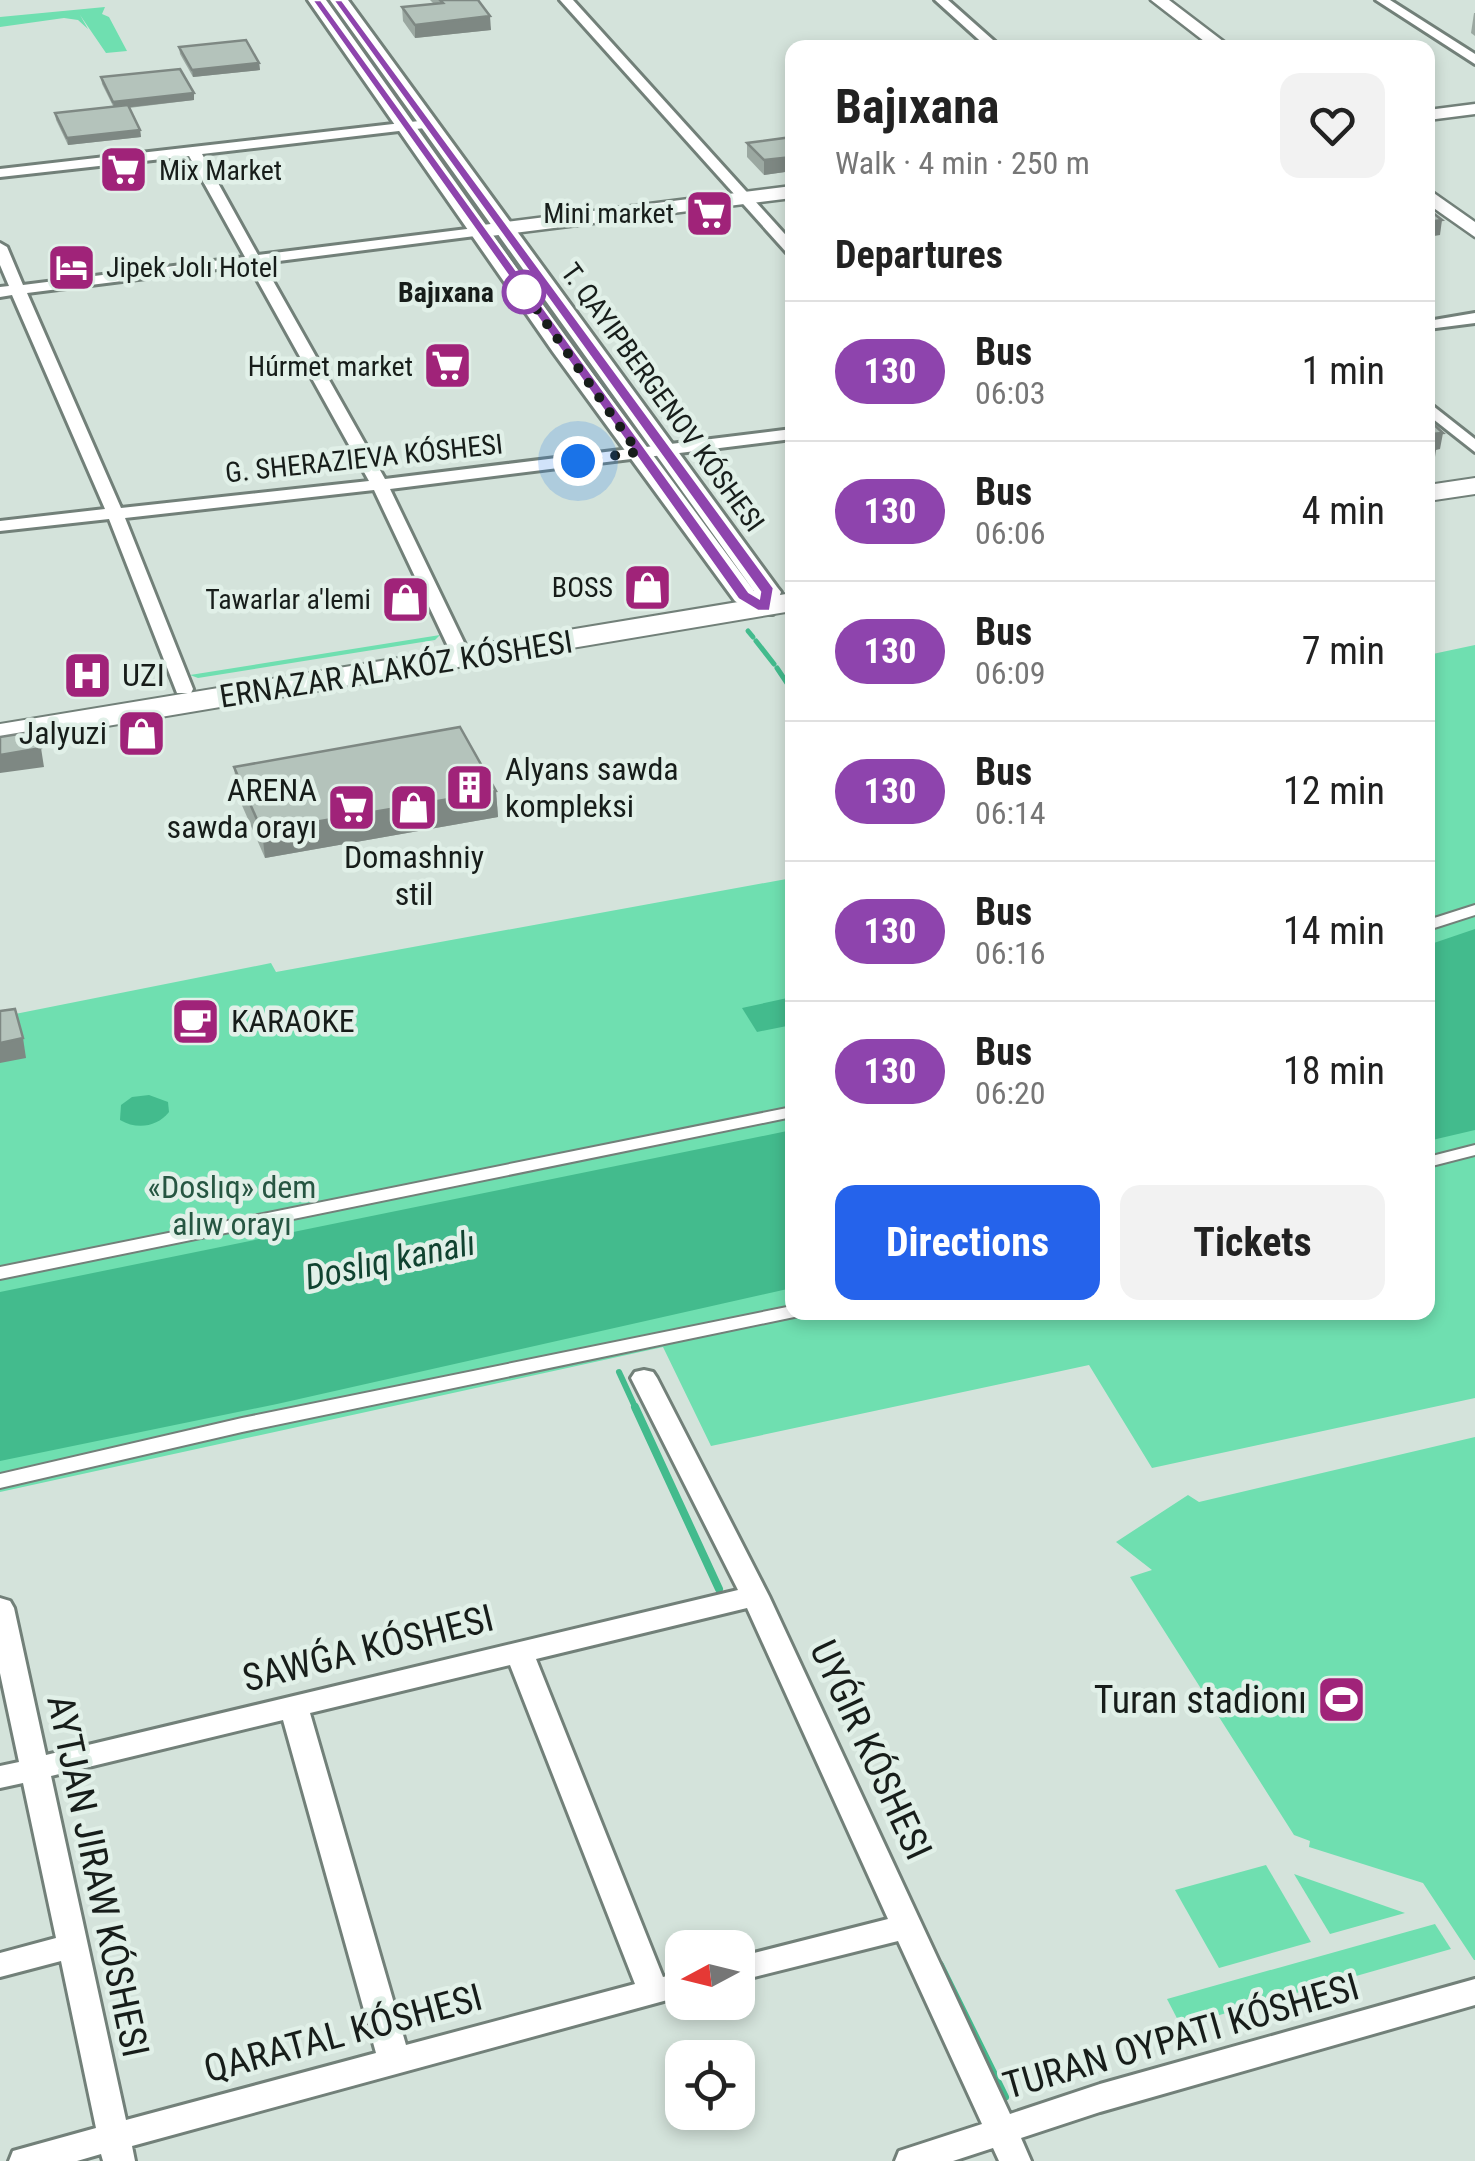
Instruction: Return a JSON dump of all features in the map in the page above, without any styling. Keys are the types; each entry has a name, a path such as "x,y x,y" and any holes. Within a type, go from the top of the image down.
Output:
{"main road":[{"path":"317,0 416,123 650,450 764,591"},
{"path":"338,0 416,123"},
{"path":"1435,492 1475,488"},
{"path":"1435,505 1475,502"},
{"name":"ERNAZAR ALAKÓZ KÓSHESI","path":"0,734 764,591"},
{"name":"ERNAZAR ALAKÓZ KÓSHESI","path":"0,719 459,651"}],"street":[{"path":"566,0 785,242"},
{"path":"940,0 987,40"},
{"path":"1159,0 1213,40"},
{"path":"1382,0 1475,60"},
{"path":"1435,114 1475,109"},
{"path":"0,171 416,123"},
{"path":"0,171 416,123"},
{"path":"193,151 380,486 459,651"},
{"path":"8,291 785,193"},
{"path":"1435,200 1475,230"},
{"path":"0,247 8,291 92,453 184,689"},
{"path":"1435,324 1475,318"},
{"path":"1435,413 1475,447"},
{"name":"G. SHERAZIEVA KÓSHESI","path":"0,526 380,486 785,435"},
{"path":"1435,923 1475,910"},
{"path":"0,1273 785,1113"},
{"path":"1435,1160 1475,1150"},
{"path":"0,1481 242,1425 785,1313"},
{"path":"644,1378 755,1596 1014,2161"},
{"name":"SAWǴA KÓSHESI","path":"0,1776 755,1596"},
{"path":"0,1608 117,2149"},
{"path":"519,1652 665,1980"},
{"path":"294,1707 394,2059"},
{"path":"755,1966 908,1926"},
{"path":"0,1965 71,1946"},
{"name":"QARATAL KÓSHESI","path":"25,2161 117,2149 394,2059 665,1988"},
{"path":"911,2161 1100,2098 1475,1992"}],"green space":[{"path":"105,7 102,14 109,17 127,51 106,53 80,15 88,29 78,20 64,18 0,27 0,17"},
{"path":"440,635 435,640 198,678 190,675"},
{"name":"«Doslıq» dem alıw orayı","path":"1475,645 1475,1398 1152,1468 1089,1365 711,1446 663,1347 0,1492 0,1017 271,963 276,972 785,879 785,1320 1435,1320 1435,654"},
{"name":"Turan stadionı","path":"1475,1437 1474,1960 1423,1883 1309,1847 1310,1841 1294,1835 1130,1577 1152,1570 1116,1542 1188,1495 1199,1502"},
{"path":"1266,1865 1311,1942 1219,1968 1175,1890"},
{"path":"1294,1874 1405,1913 1330,1934"},
{"path":"1435,1924 1451,1949 1181,2026 1167,1999"}],"water":[{"path":"1475,929 1475,1130 1435,1139 1435,943"},
{"path":"785,999 785,1026 757,1032 742,1008"},
{"path":"149,1095 168,1102 169,1112 164,1117 140,1126 120,1120 121,1105 132,1097"},
{"name":"Doslıq kanalı","path":"785,1131 785,1290 277,1404 0,1461 0,1292"}],"building":[{"path":"440,0 478,0 490,16 415,25 402,7 443,3"},
{"path":"246,40 259,63 192,70 179,47"},
{"path":"180,69 194,93 113,102 101,77"},
{"path":"128,105 140,130 67,138 55,113"},
{"path":"785,138 785,158 764,160 747,143"},
{"path":"460,727 496,791 262,831 234,767"},
{"path":"37,731 41,748 0,755 0,737"},
{"path":"15,1009 23,1038 0,1043 0,1011"}],"waterway":[{"path":"748,631 753,637"},
{"path":"756,641 774,664"},
{"path":"777,668 785,680"},
{"path":"619,1372 636,1409"},
{"path":"635,1407 719,1589"},
{"path":"940,1965 1005,2097"}],"bus line":[{"name":"130","path":"317,0 645,462 744,596 764,608 768,592 338,0"}],"place":[{"name":"Mix Market","path":"124,170"},
{"name":"Mini market","path":"709,213"},
{"name":"Jipek Jolı Hotel","path":"71,267"},
{"name":"Bajıxana","path":"524,292"},
{"name":"Húrmet market","path":"448,366"},
{"name":"BOSS","path":"648,587"},
{"name":"Tawarlar a'lemi","path":"406,599"},
{"name":"UZI","path":"87,675"},
{"name":"Jalyuzi","path":"142,733"},
{"name":"Alyans sawda kompleksi","path":"470,787"},
{"name":"Domashniy stil","path":"414,807"},
{"name":"ARENA sawda orayı","path":"352,808"},
{"name":"KARAOKE","path":"196,1021"},
{"name":"Turan stadionı","path":"1342,1700"}],"route":[{"path":"524,292 520,286 638,452 578,461"}]}
